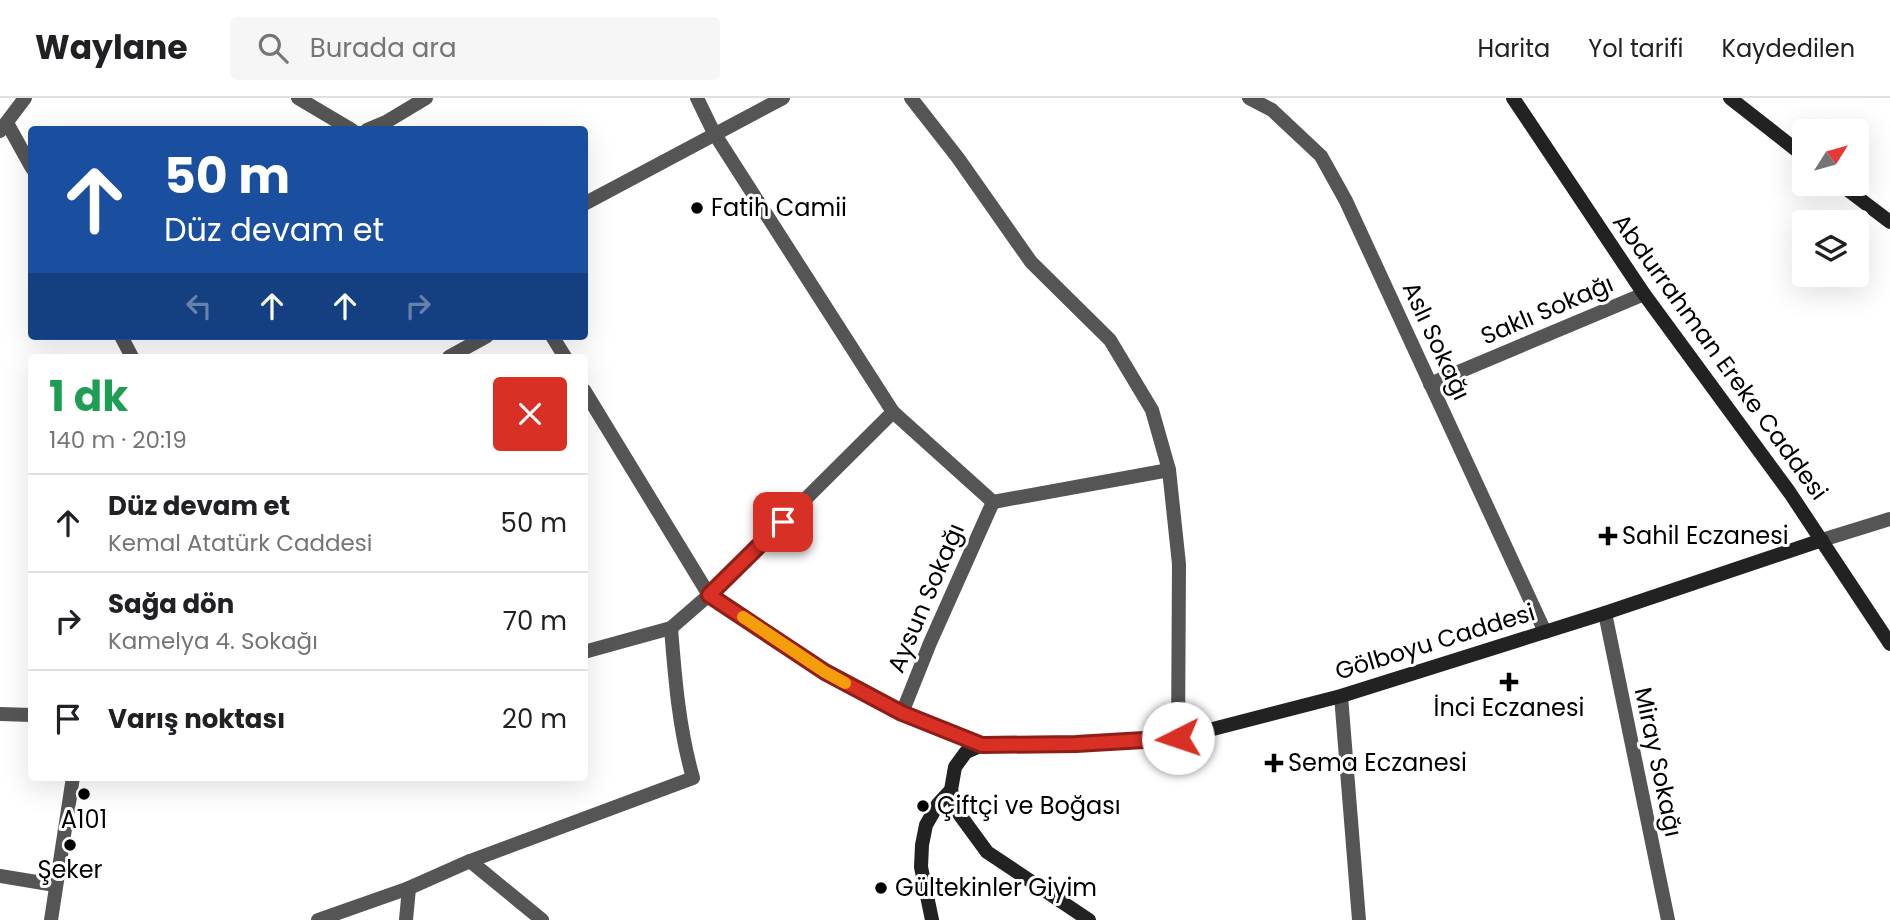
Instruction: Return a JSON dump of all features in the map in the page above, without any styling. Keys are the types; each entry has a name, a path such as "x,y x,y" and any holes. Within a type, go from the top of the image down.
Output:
{"main road":[{"name":"Abdurrahman Ereke Caddesi","path":"1513,98 1644,294 1822,540 1890,643"},
{"path":"1730,98 1792,147"},
{"path":"1856,196 1890,222"},
{"name":"Gölboyu Caddesi","path":"982,745 1076,744 1178,738 1340,696 1605,614 1822,540"},
{"path":"982,745 966,752 955,767 951,790 957,811 987,852 1089,920"},
{"path":"932,920 921,867 922,845 926,825 938,804 951,790"}],"street":[{"path":"25,98 4,127 28,162"},
{"path":"298,98 345,126"},
{"path":"376,126 426,98"},
{"path":"697,98 714,133 893,412 993,502 1169,470"},
{"path":"588,202 783,98"},
{"path":"911,98 958,158 1031,262 1110,340 1152,410 1169,470 1179,564 1178,738"},
{"name":"Aslı Sokağı","path":"1249,98 1272,110 1321,156 1346,201 1545,632"},
{"name":"Saklı Sokağı","path":"1430,384 1644,294"},
{"path":"454,354 480,340"},
{"path":"588,397 709,595 825,672 902,713 982,745"},
{"path":"588,651 671,628 709,595 893,412"},
{"name":"Aysun Sokağı","path":"902,713 993,502"},
{"name":"Gölboyu Caddesi","path":"1822,540 1890,519"},
{"name":"Miray Sokağı","path":"1605,614 1668,920"},
{"path":"318,920 409,888 470,861 692,778 679,719 671,628"},
{"path":"1340,696 1359,920"},
{"path":"0,714 28,715"},
{"path":"51,920 71,781"},
{"path":"470,861 542,920"},
{"path":"0,876 55,885"},
{"path":"406,920 409,888"}],"slow traffic":[{"path":"743,617 845,683"}],"place":[{"name":"Fatih Camii","path":"697,208"},
{"name":"Sahil Eczanesi","path":"1608,536"},
{"name":"İnci Eczanesi","path":"1509,682"},
{"name":"Sema Eczanesi","path":"1274,763"},
{"name":"A101","path":"84,794"},
{"name":"Çiftçi ve Boğası","path":"923,806"},
{"name":"Şeker","path":"70,845"},
{"name":"Gültekinler Giyim","path":"881,888"}],"route":[{"path":"783,522 709,595 825,672 902,713 982,745 1076,744 1178,738"}]}
